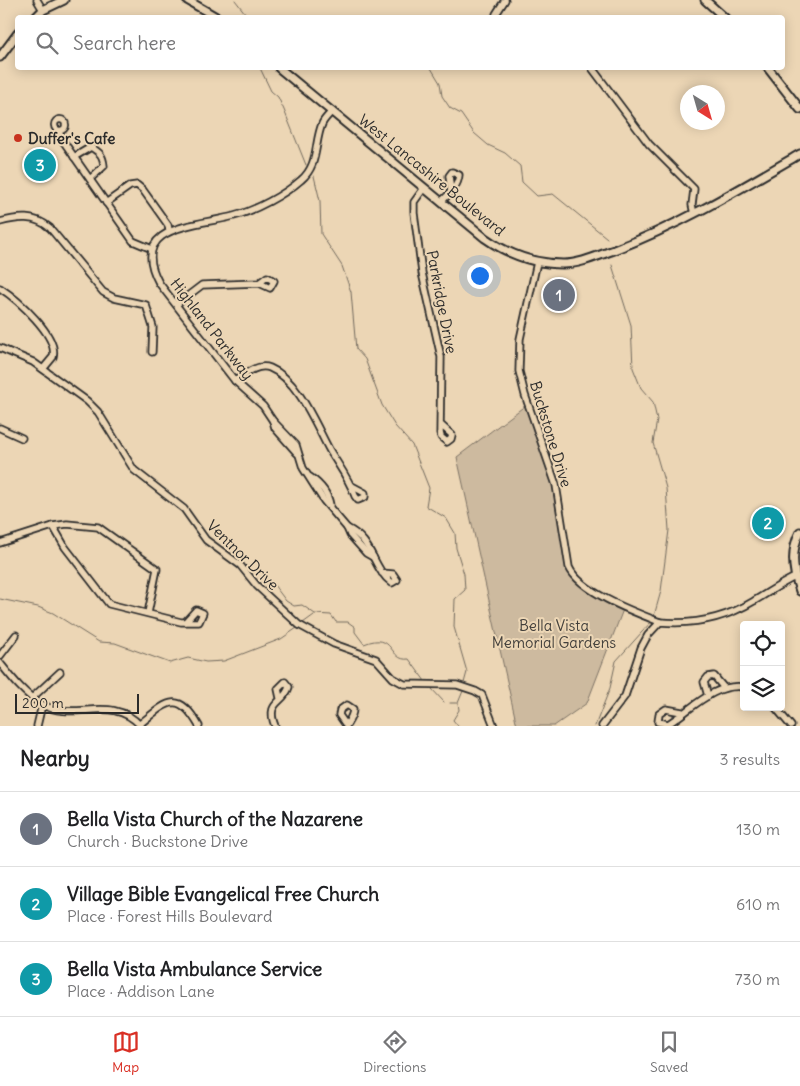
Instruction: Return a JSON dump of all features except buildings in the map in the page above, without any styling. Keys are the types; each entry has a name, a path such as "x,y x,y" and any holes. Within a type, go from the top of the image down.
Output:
{"main road":[{"path":"38,15 43,10 64,0"},
{"path":"187,0 213,15"},
{"path":"705,0 722,15"},
{"path":"0,57 15,37"},
{"name":"West Lancashire Boulevard","path":"281,70 497,247 514,255 538,262 578,262 630,244 694,214 800,154"},
{"path":"770,70 800,110"},
{"path":"800,532 794,551 795,577 800,591"}],"street":[{"path":"36,0 43,10"},
{"path":"496,14 505,0"},
{"path":"594,70 649,144 694,189 692,205 694,214"},
{"path":"59,131 61,138 133,241 152,249 157,241 169,230 234,216 291,188 304,178 311,167 315,158 322,124 332,111"},
{"path":"74,157 91,148 100,153 104,166 90,180"},
{"path":"106,203 130,186 137,185 143,190 168,225 169,230"},
{"name":"Parkridge Drive","path":"424,188 414,202 414,213 422,273 441,357 441,425"},
{"path":"441,202 451,192"},
{"path":"0,222 22,217 41,222 50,228 103,292 114,298 146,305 154,327 152,352"},
{"name":"Highland Parkway","path":"152,249 156,277 235,381 263,406 296,445 297,454 313,486 347,528 355,541 373,556 382,573"},
{"name":"Buckstone Drive","path":"538,262 520,339 519,371 525,395 556,486 569,567 575,578 588,588 660,622"},
{"path":"177,304 202,286 259,283"},
{"path":"0,288 28,312 45,333 53,347 53,357 43,369"},
{"name":"Ventnor Drive","path":"0,348 33,362 86,400 98,412 134,470 184,509 206,540 240,565 257,586 298,625 334,644 376,660 393,678 404,684 457,685 475,691 482,695 494,726"},
{"path":"235,381 254,369 262,367 270,368 288,382 319,426 329,449 352,486"},
{"path":"0,428 22,438"},
{"path":"0,544 53,526 67,524 98,527 157,569 148,613"},
{"path":"53,526 65,547 109,604 185,622"},
{"path":"602,726 625,696 641,648 648,635 660,622 686,623 720,616 744,607 795,577"},
{"path":"0,656 16,635"},
{"path":"0,663 22,689 42,705 64,711 114,709 126,714 140,725 163,704 173,701 184,704 200,726"},
{"path":"32,698 60,672"},
{"path":"708,696 704,682 708,677 714,676 724,688"},
{"path":"682,712 724,688 740,687"},
{"path":"275,726 272,713 274,703 280,698"},
{"path":"37,726 42,705"},
{"path":"778,711 791,726"}],"green space":[{"name":"Bella Vista Memorial Gardens","path":"526,405 550,471 571,576 582,586 624,607 587,703 554,726 517,726 457,457"}],"waterway":[{"path":"235,0 247,15"},
{"path":"261,70 271,91 278,97 306,165"},
{"path":"432,70 440,83 442,96 450,108 461,114 474,133 488,145 505,153 520,166 522,182 537,196 553,194 607,238"},
{"path":"314,176 320,201 321,234 342,266 351,292 356,349 365,359 382,405 395,426 412,445 429,488 426,506 446,518 455,533 456,548 464,574 465,590 455,599 454,627 467,672 464,683"},
{"path":"612,265 631,325 633,368 641,388 653,402 657,420 653,443 666,488 669,530 661,591 654,616"},
{"path":"271,581 286,601 294,606 302,605 315,614 331,615 336,622 348,622 355,627 355,632 364,644 374,641 382,641 387,644 402,659 409,659 425,681"},
{"path":"0,599 38,607 53,613 99,642 115,643 170,663 188,658 206,662 224,661 281,639 297,628"},
{"path":"303,623 314,615"},
{"path":"595,726 610,688 616,661 651,622"},
{"path":"431,688 444,702"},
{"path":"458,726 453,720 459,710 458,703 463,691"},
{"path":"450,703 457,703"}],"place":[{"name":"Duffer's Cafe","path":"18,138"},
{"name":"Bella Vista Ambulance Service","path":"40,165"},
{"name":"Bella Vista Church of the Nazarene","path":"559,295"},
{"name":"Village Bible Evangelical Free Church","path":"768,523"}]}
